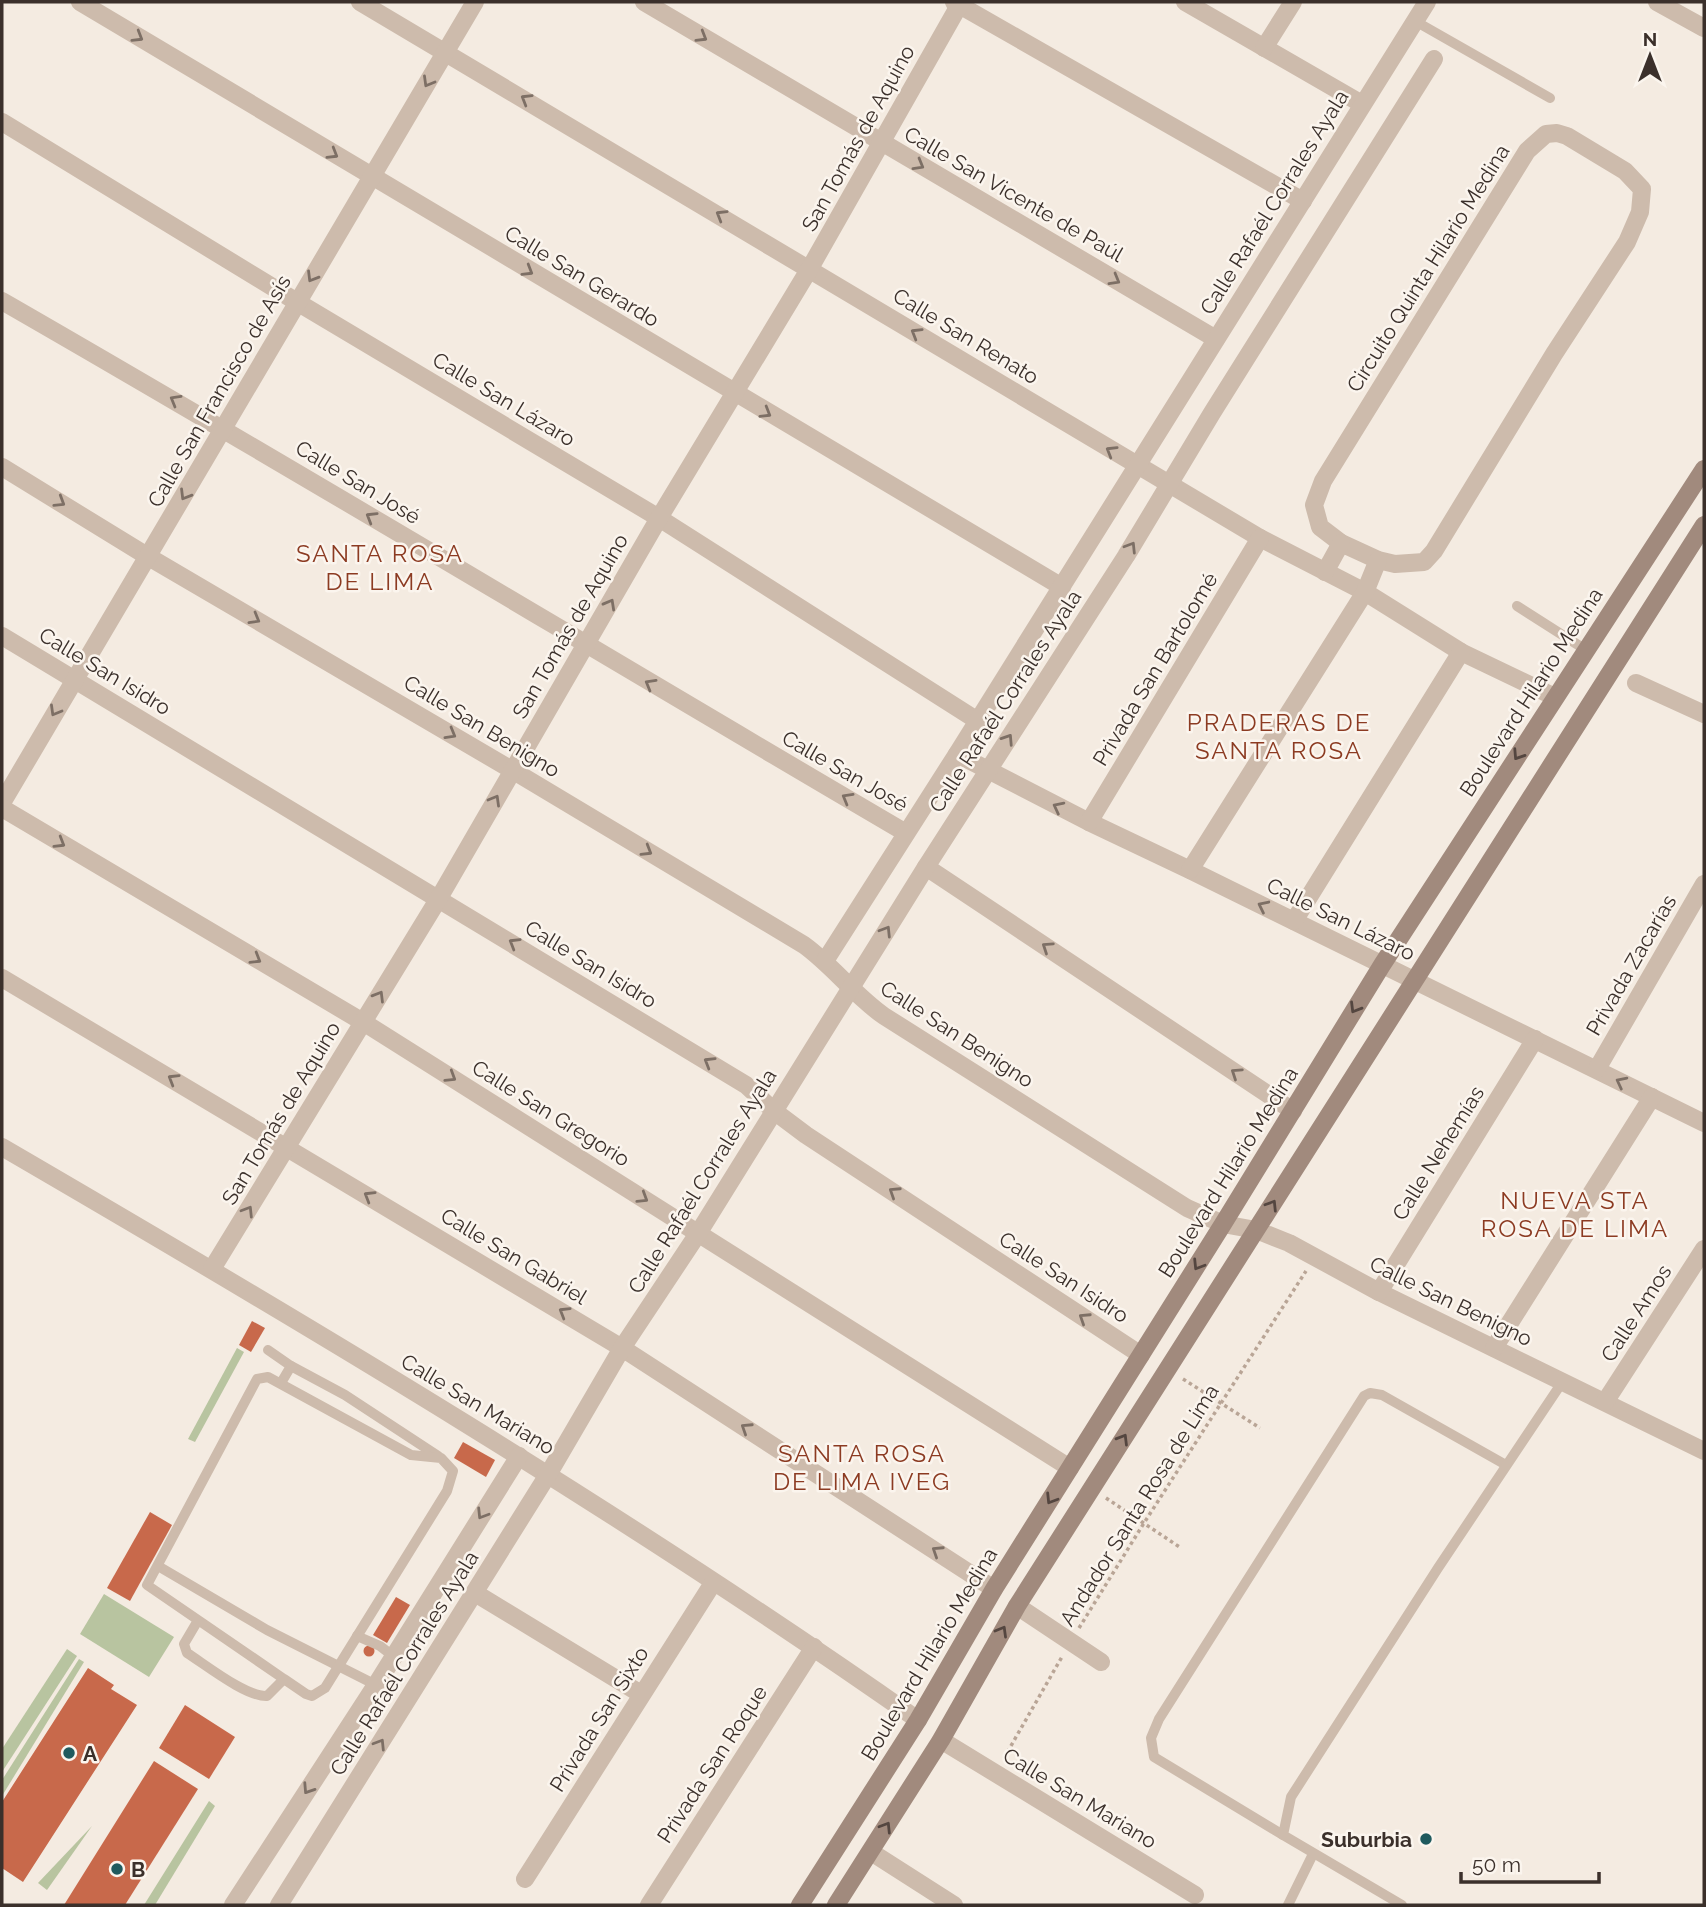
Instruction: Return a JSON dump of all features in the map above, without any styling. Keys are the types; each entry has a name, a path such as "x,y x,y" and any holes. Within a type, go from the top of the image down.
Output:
{"main road":[{"name":"Boulevard Hilario Medina","path":"800,1905 918,1720 994,1589 1382,965 1704,469"},
{"path":"836,1905 941,1740 1017,1606 1704,525"}],"street":[{"name":"Calle San Gerardo","path":"80,2 1062,587"},
{"name":"Calle San Renato","path":"360,2 810,268 1137,467 1260,538 1365,592 1461,652 1555,697"},
{"name":"Calle San Francisco de Asís","path":"2,806 74,679 225,429 475,2"},
{"name":"Calle San Vicente de Paúl","path":"644,2 1216,339"},
{"path":"1185,2 1362,104"},
{"path":"1264,48 1293,2"},
{"name":"Calle Rafaél Corrales Ayala","path":"825,961 1427,2"},
{"path":"1657,2 1704,28"},
{"name":"San Tomás de Aquino","path":"212,1269 439,898 659,518 810,268 958,3"},
{"path":"958,3 1303,201"},
{"name":"Calle Rafaél Corrales Ayala","path":"279,1905 549,1473 622,1348 699,1232 1434,59"},
{"name":"Calle San Lázaro","path":"2,122 659,518 978,721"},
{"name":"Circuito Quinta Hilario Medina","path":"1546,134 1567,136 1636,180 1642,188 1642,198 1636,224 1627,242 1553,354 1434,551 1424,562 1409,564 1378,560 1341,543 1320,527 1315,516 1314,505 1324,481 1527,151 1546,134"},
{"name":"Calle San José","path":"2,301 225,429 906,833"},
{"name":"Calle San Benigno","path":"2,467 804,945 825,961 850,989 884,1016 1196,1213 1223,1224 1256,1230 1281,1240 1379,1292 1704,1451"},
{"name":"Privada San Bartolomé","path":"1089,822 1260,538"},
{"path":"1325,572 1341,543"},
{"path":"1190,870 1365,592 1378,560"},
{"name":"Calle San Isidro","path":"2,636 746,1085 806,1135 1141,1355"},
{"path":"1294,921 1461,652"},
{"path":"1636,683 1702,708"},
{"name":"Calle San Lázaro","path":"957,754 1089,822 1652,1097 1702,1117"},
{"name":"Calle San Gregorio","path":"2,806 363,1022 1070,1468"},
{"path":"926,867 1293,1111"},
{"name":"Privada Zacarías","path":"1597,1069 1704,884"},
{"name":"Calle San Gabriel","path":"2,978 622,1348 994,1589"},
{"name":"Calle Nehemías","path":"1379,1292 1535,1039"},
{"path":"1494,1348 1652,1097"},
{"name":"Calle San Mariano","path":"2,1147 212,1269 549,1473 814,1647 918,1720"},
{"name":"Calle Amos","path":"1605,1402 1704,1249"},
{"name":"Calle Rafaél Corrales Ayala","path":"233,1905 376,1685 519,1456"},
{"name":"Privada San Sixto","path":"525,1880 713,1583"},
{"path":"475,1592 641,1694"},
{"path":"1017,1606 1101,1662"},
{"name":"Privada San Roque","path":"649,1905 814,1647"},
{"name":"Calle San Mariano","path":"941,1740 1195,1895"},
{"path":"871,1852 954,1905"}],"lane":[{"path":"1415,21 1550,98"},
{"path":"1517,606 1586,650"},
{"path":"268,1350 384,1420 441,1458 453,1471 447,1491 325,1688 312,1696 306,1694 197,1622 147,1585 253,1384 263,1377 268,1377 411,1455 441,1458"},
{"path":"281,1383 292,1366"},
{"path":"1283,1835 1291,1797 1563,1381"},
{"path":"1402,1905 1154,1757 1151,1738 1159,1719 1364,1396 1370,1393 1382,1395 1506,1465"},
{"path":"333,1414 345,1395"},
{"path":"376,1436 384,1420"},
{"path":"411,1455 419,1443"},
{"path":"158,1566 267,1630 376,1685"},
{"path":"197,1622 184,1644 187,1653 261,1696 267,1696 284,1679"},
{"path":"357,1636 380,1646 393,1656"},
{"path":"1288,1905 1313,1854"}],"path":[{"name":"Andador Santa Rosa de Lima","path":"996,1773 1070,1643 1144,1522 1315,1258"},
{"path":"1167,1368 1260,1428"},
{"path":"1093,1489 1181,1548"}],"green space":[{"path":"237,1348 244,1352 195,1442 188,1439"},
{"path":"104,1594 174,1637 149,1677 80,1634"},
{"path":"67,1649 77,1656 2,1772 2,1749"},
{"path":"79,1659 84,1662 2,1796 2,1780"},
{"path":"209,1801 215,1806 155,1905 144,1905"},
{"path":"92,1826 47,1890 38,1883"}],"building":[{"path":"252,1321 265,1328 251,1352 239,1345"},
{"path":"463,1442 495,1460 486,1477 454,1458"},
{"path":"150,1512 172,1525 130,1601 107,1588"},
{"path":"396,1597 410,1605 387,1643 373,1635"},
{"path":"369,1646 373,1647 373,1655 369,1656 365,1655 364,1651 365,1647"},
{"name":"A","path":"88,1668 114,1685 111,1689 137,1705 23,1882 2,1868 2,1802"},
{"path":"185,1705 235,1737 209,1779 159,1748"},
{"name":"B","path":"154,1761 198,1789 125,1905 64,1905"}],"place":[{"name":"A","path":"69,1753"},
{"name":"Suburbia","path":"1426,1839"},
{"name":"B","path":"117,1869"}],"district":[{"name":"SANTA ROSA DE LIMA","path":"380,567"},
{"name":"PRADERAS DE SANTA ROSA","path":"1279,736"},
{"name":"NUEVA STA ROSA DE LIMA","path":"1575,1214"},
{"name":"SANTA ROSA DE LIMA IVEG","path":"862,1467"}]}
